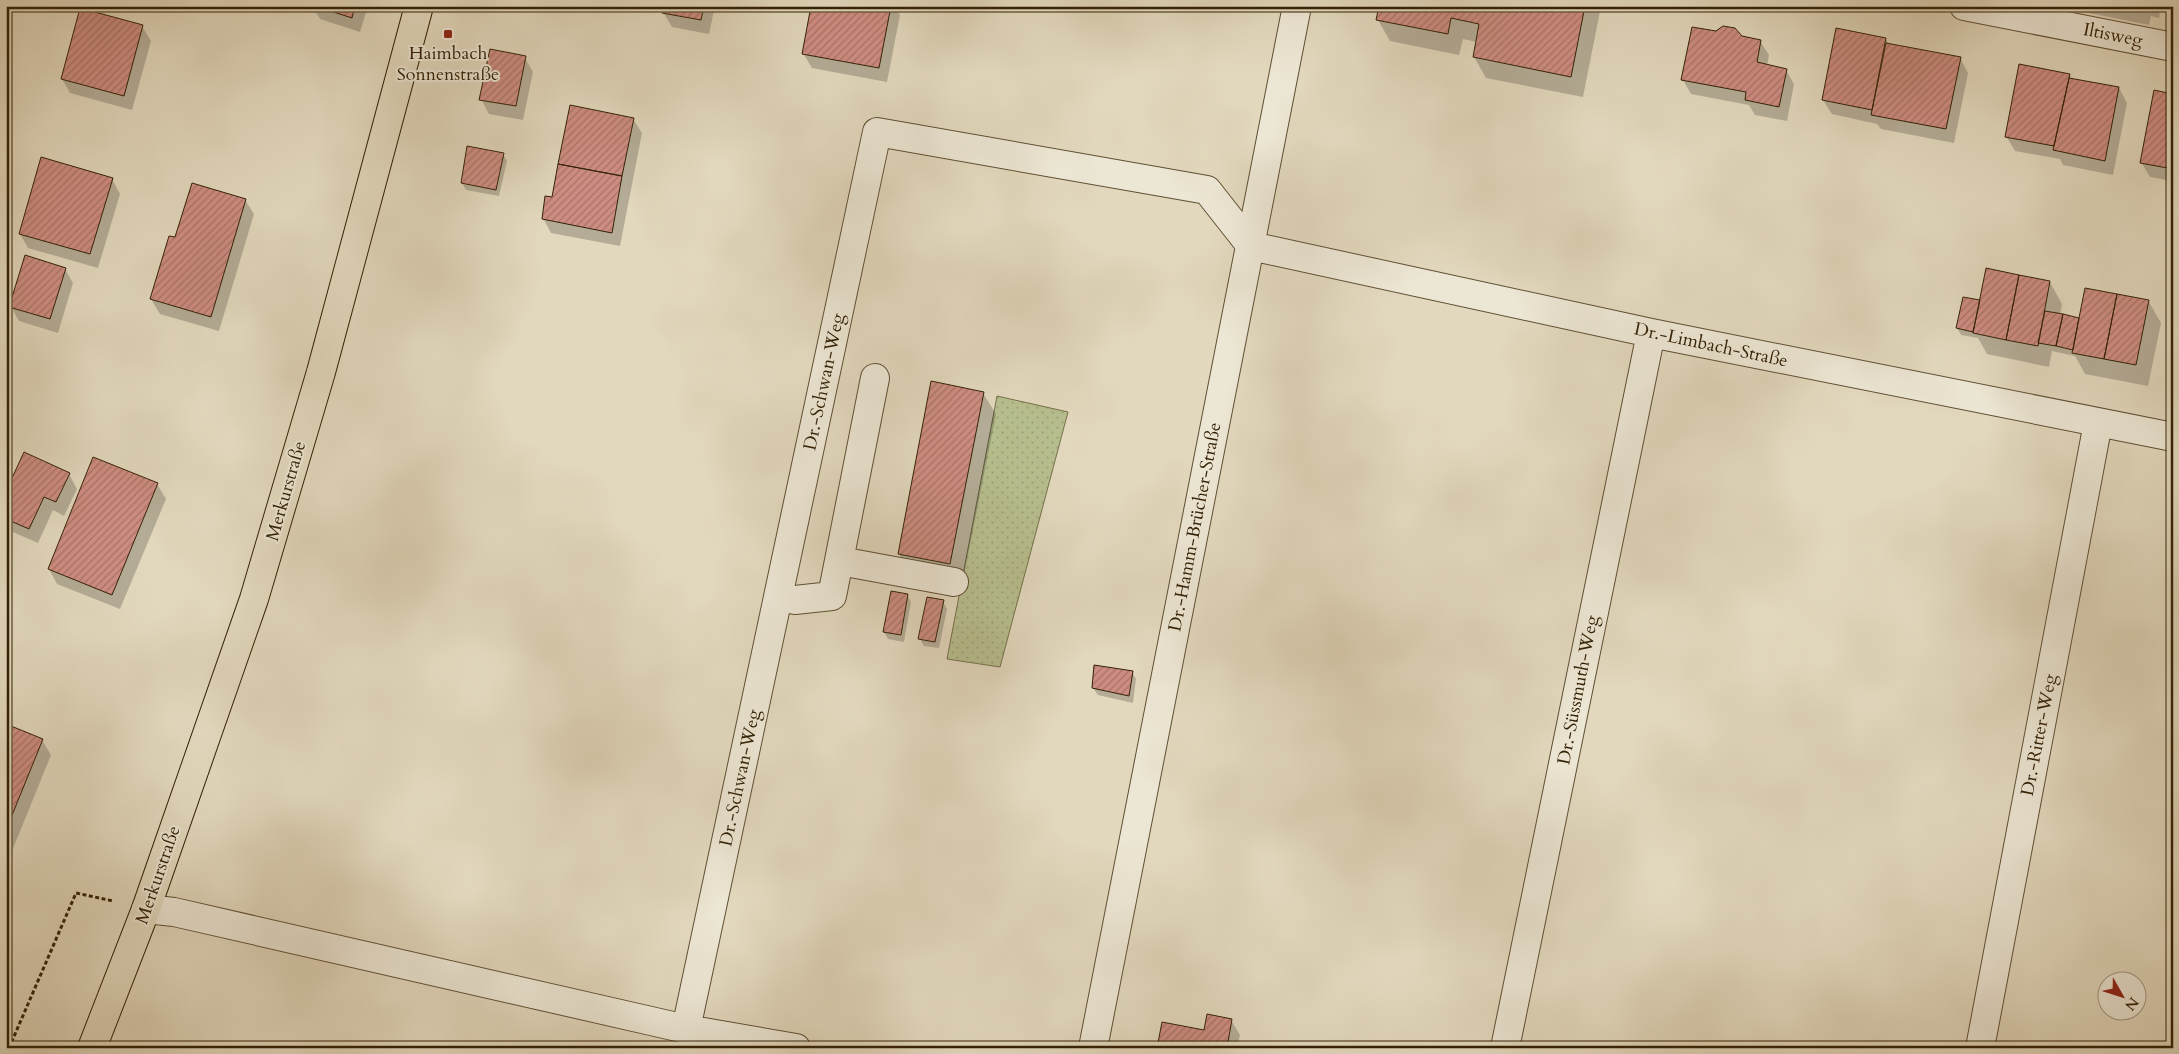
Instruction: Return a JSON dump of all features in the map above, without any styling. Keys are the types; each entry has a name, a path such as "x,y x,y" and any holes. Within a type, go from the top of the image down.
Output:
{"main road":[{"name":"Merkurstraße","path":"92,1048 146,909 254,598 321,372 419,6"}],"street":[{"name":"Dr.-Hamm-Brücher-Straße","path":"1092,1048 1297,6"},
{"name":"Iltisweg","path":"1964,6 1996,9 2173,47"},
{"name":"Dr.-Schwan-Weg","path":"686,1029 877,132 1207,190 1251,246"},
{"name":"Dr.-Limbach-Straße","path":"1251,246 1651,333 2173,437"},
{"name":"Dr.-Süssmuth-Weg","path":"1505,1048 1651,333"},
{"path":"778,597 795,600 832,596 875,378"},
{"name":"Dr.-Ritter-Weg","path":"1980,1048 2098,423"},
{"path":"840,560 954,582"},
{"path":"146,909 174,912 686,1029 796,1048"}],"path":[{"path":"9,1048 76,893"}],"green space":[{"path":"997,396 1068,412 1000,667 947,659"}],"building":[{"path":"315,6 355,6 352,18"},
{"path":"663,6 704,6 701,20 662,13"},
{"path":"811,6 891,6 879,68 802,54"},
{"path":"1379,6 1585,6 1571,77 1473,57 1479,24 1451,18 1448,34 1376,20"},
{"path":"80,8 143,25 124,96 61,79"},
{"path":"1723,26 1735,28 1742,36 1761,40 1757,62 1787,69 1779,107 1745,100 1746,92 1681,80 1692,27 1716,31"},
{"path":"1836,28 1886,38 1872,110 1822,100"},
{"path":"1886,43 1961,57 1946,129 1871,115"},
{"path":"490,49 526,56 516,106 479,100"},
{"path":"2019,64 2070,74 2054,146 2005,137"},
{"path":"2069,78 2119,87 2105,161 2053,150"},
{"path":"2154,90 2173,94 2173,169 2140,163"},
{"path":"570,105 634,118 622,176 558,164"},
{"path":"467,146 504,153 496,190 461,183"},
{"path":"41,157 113,178 90,254 19,234"},
{"path":"558,164 622,176 612,233 542,219 545,196 552,197"},
{"path":"192,183 246,199 211,317 150,299 169,236 175,237"},
{"path":"25,255 66,268 50,319 9,307"},
{"path":"1986,268 2019,275 2006,340 1973,333"},
{"path":"2019,275 2050,281 2038,346 2006,340"},
{"path":"2085,288 2117,294 2104,359 2072,353"},
{"path":"2117,294 2149,300 2136,365 2104,359"},
{"path":"1963,297 1980,300 1973,332 1956,328"},
{"path":"2045,311 2063,314 2056,346 2038,343"},
{"path":"2063,314 2079,318 2073,350 2056,346"},
{"path":"931,381 984,392 950,564 898,554"},
{"path":"24,452 70,473 56,502 44,497 29,529 6,519 6,491"},
{"path":"93,457 158,483 112,595 48,569"},
{"path":"891,591 908,594 901,635 883,632"},
{"path":"927,597 944,600 935,642 918,639"},
{"path":"1094,665 1133,671 1129,696 1092,688"},
{"path":"6,724 43,739 6,830"},
{"path":"1207,1014 1232,1019 1227,1048 1157,1048 1162,1022 1204,1030"}],"place":[{"name":"Haimbach Sonnenstraße","path":"448,34"}]}
